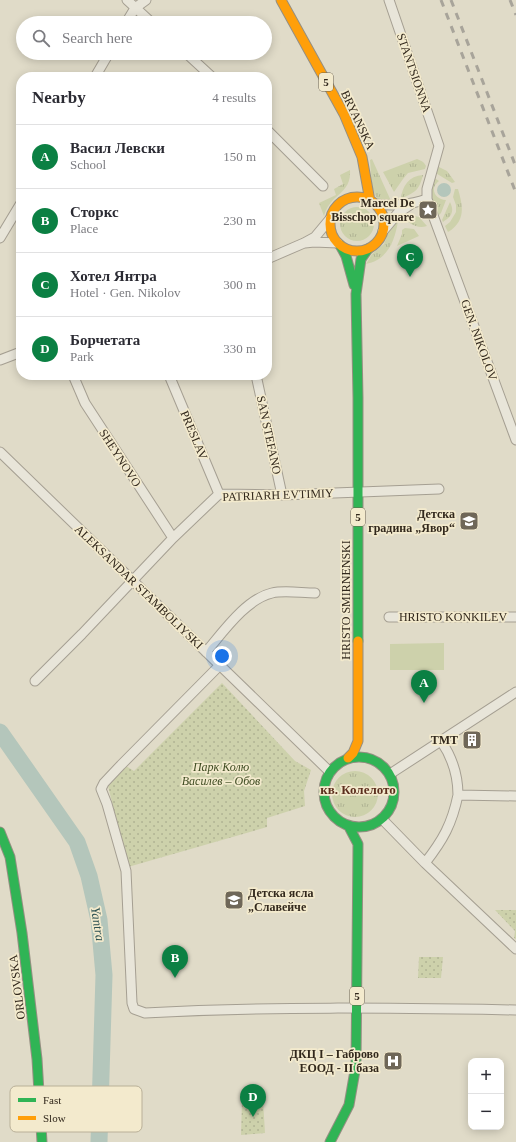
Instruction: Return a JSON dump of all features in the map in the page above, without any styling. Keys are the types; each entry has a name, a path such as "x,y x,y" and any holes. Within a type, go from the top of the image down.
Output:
{"main road":[{"name":"BRYANSKA","path":"281,0 344,114 362,157 363,167 373,203"},
{"name":"BRYANSKA","path":"347,199 355,186 363,167"},
{"path":"330,220 335,208 347,199 359,197 373,203"},
{"name":"5","path":"368,249 378,241 383,231 384,221 382,215 373,203"},
{"name":"5","path":"330,220 330,228 333,236 339,244"},
{"path":"339,244 350,250 356,251 368,249"},
{"name":"HRISTO SMIRNENSKI","path":"339,244 346,256 356,294"},
{"name":"HRISTO SMIRNENSKI","path":"358,741 356,294 361,259 368,249"},
{"path":"330,772 353,753 358,741"},
{"path":"358,741 365,752 390,774 394,784 394,800 389,810 365,833 358,844"},
{"path":"348,758 364,757 378,762"},
{"name":"5","path":"330,772 324,787 325,802 334,817 348,825 358,844 356,1065 349,1105 344,1118 330,1142"},
{"path":"348,825 365,826 379,821"},
{"name":"ORLOVSKA","path":"0,832 10,857 22,933 37,1059 39,1086"},
{"name":"ORLOVSKA","path":"41,1132 42,1142"}],"street":[{"path":"127,0 144,16"},
{"path":"130,16 135,8 146,0"},
{"name":"STANTSIONNA","path":"389,0 439,146 427,189 427,199"},
{"path":"98,72 105,60"},
{"path":"194,60 207,72"},
{"path":"272,135 324,186"},
{"path":"373,203 396,206 412,204 427,199"},
{"name":"GEN. NIKOLOV","path":"427,199 516,440"},
{"path":"383,231 398,213 412,204"},
{"path":"0,238 16,211"},
{"path":"272,257 304,243 315,236 330,220"},
{"path":"304,243 314,242 339,244"},
{"path":"0,360 16,354"},
{"name":"SHEYNOVO","path":"75,380 85,403 172,538"},
{"name":"PRESLAV","path":"171,380 219,494"},
{"name":"SAN STEFANO","path":"257,380 282,495"},
{"name":"ALEKSANDAR STAMBOLIYSKI","path":"0,452 330,772"},
{"name":"PATRIARH EVTIMIY","path":"35,681 133,581 172,538 219,494 282,495 439,489"},
{"path":"206,652 244,609 258,598 273,593 315,593"},
{"name":"HRISTO KONKILEV","path":"390,617 516,617"},
{"path":"220,665 121,765 104,783 101,789 107,804 126,871 132,1006 145,1013 231,1009 357,1007 516,1010"},
{"path":"390,774 516,692"},
{"path":"425,863 440,844 449,826 455,811 458,795 458,784 454,767 441,741"},
{"path":"458,795 516,796"},
{"path":"379,821 516,949"}],"green space":[{"path":"372,159 391,201 381,201 374,192 370,160"},
{"path":"417,159 422,161 426,166 425,169 408,173 394,192 383,172"},
{"path":"437,166 447,171 455,182 452,183 434,172"},
{"path":"350,170 349,180 346,187 334,199 324,216 319,203 336,195 334,189 343,184 340,175"},
{"path":"423,175 418,188 410,195 401,199 407,182 414,177"},
{"path":"433,177 439,181 434,187 436,196 446,200 441,213 437,217 432,197"},
{"path":"455,189 458,189 462,213 458,223 448,232 445,226 450,222 456,212 456,205 453,197"},
{"path":"450,202 452,209 451,214 443,222 442,220"},
{"path":"354,207 360,207 369,212 373,218 373,230 369,236 360,241 354,241 345,236 340,227 340,221 345,212"},
{"path":"411,215 419,217 427,226 420,227 413,225 402,216"},
{"path":"397,220 395,235 385,254 374,262 366,264 372,254 384,244 390,228"},
{"path":"405,228 414,229 419,236 397,246 402,230"},
{"path":"444,643 444,670 390,670 390,644"},
{"name":"Парк Колю Василев – Обов","path":"222,683 295,761 311,770 304,791 305,806 267,818 267,827 128,867 108,786 126,766 134,771"},
{"path":"351,771 359,771 368,775 374,781 378,794 374,807 368,813 359,817 351,817 342,813 336,807 332,798 332,790 336,781 342,775"},
{"path":"495,910 516,910 516,939 514,938 515,931"},
{"path":"419,957 443,957 441,978 418,978"},
{"path":"263,1100 265,1133 241,1135 242,1101"}],"shaded area":[{"path":"444,183 449,185 451,190 449,195 444,197 439,195 437,190 439,185"}],"waterway":[{"name":"Yantra","path":"0,732 77,842 89,876 99,920 104,975 101,1086"},
{"name":"Yantra","path":"99,1132 99,1142"}],"railway":[{"path":"441,0 516,193"},
{"path":"451,0 516,167"},
{"path":"510,0 516,15"}],"traffic: fast":[{"path":"340,245 346,256 354,285"},
{"path":"358,641 358,398 356,294 361,259 368,249"},
{"path":"352,757 366,757 379,763 388,772 394,785 394,792 392,805 384,817 366,827 352,827 339,821 330,812 324,799 324,785 330,772 339,763 352,757"},
{"path":"330,1142 349,1105 356,1065 358,844 348,825"},
{"path":"0,832 10,857 22,933 37,1059 39,1086"},
{"path":"41,1132 42,1142"}],"traffic: slow":[{"path":"281,0 344,114 362,157 370,201"},
{"path":"357,197 367,199 376,205 382,214 384,224 382,234 376,243 367,249 357,251 347,249 338,243 332,234 330,224 332,214 338,205 347,199 357,197"},
{"path":"348,758 353,753 358,741 358,641"}],"place":[{"name":"Marcel De Bisschop square","path":"428,210"},
{"name":"Хотел Янтра","path":"410,277"},
{"name":"Детска градина „Явор“","path":"469,521"},
{"name":"Васил Левски","path":"424,703"},
{"name":"TMT","path":"472,740"},
{"name":"Детска ясла „Славейче","path":"234,900"},
{"name":"Сторкс","path":"175,978"},
{"name":"ДКЦ І – Габрово ЕООД - II база","path":"393,1061"},
{"name":"Борчетата","path":"253,1117"}],"district":[{"name":"кв. Колелото","path":"358,789"}]}
